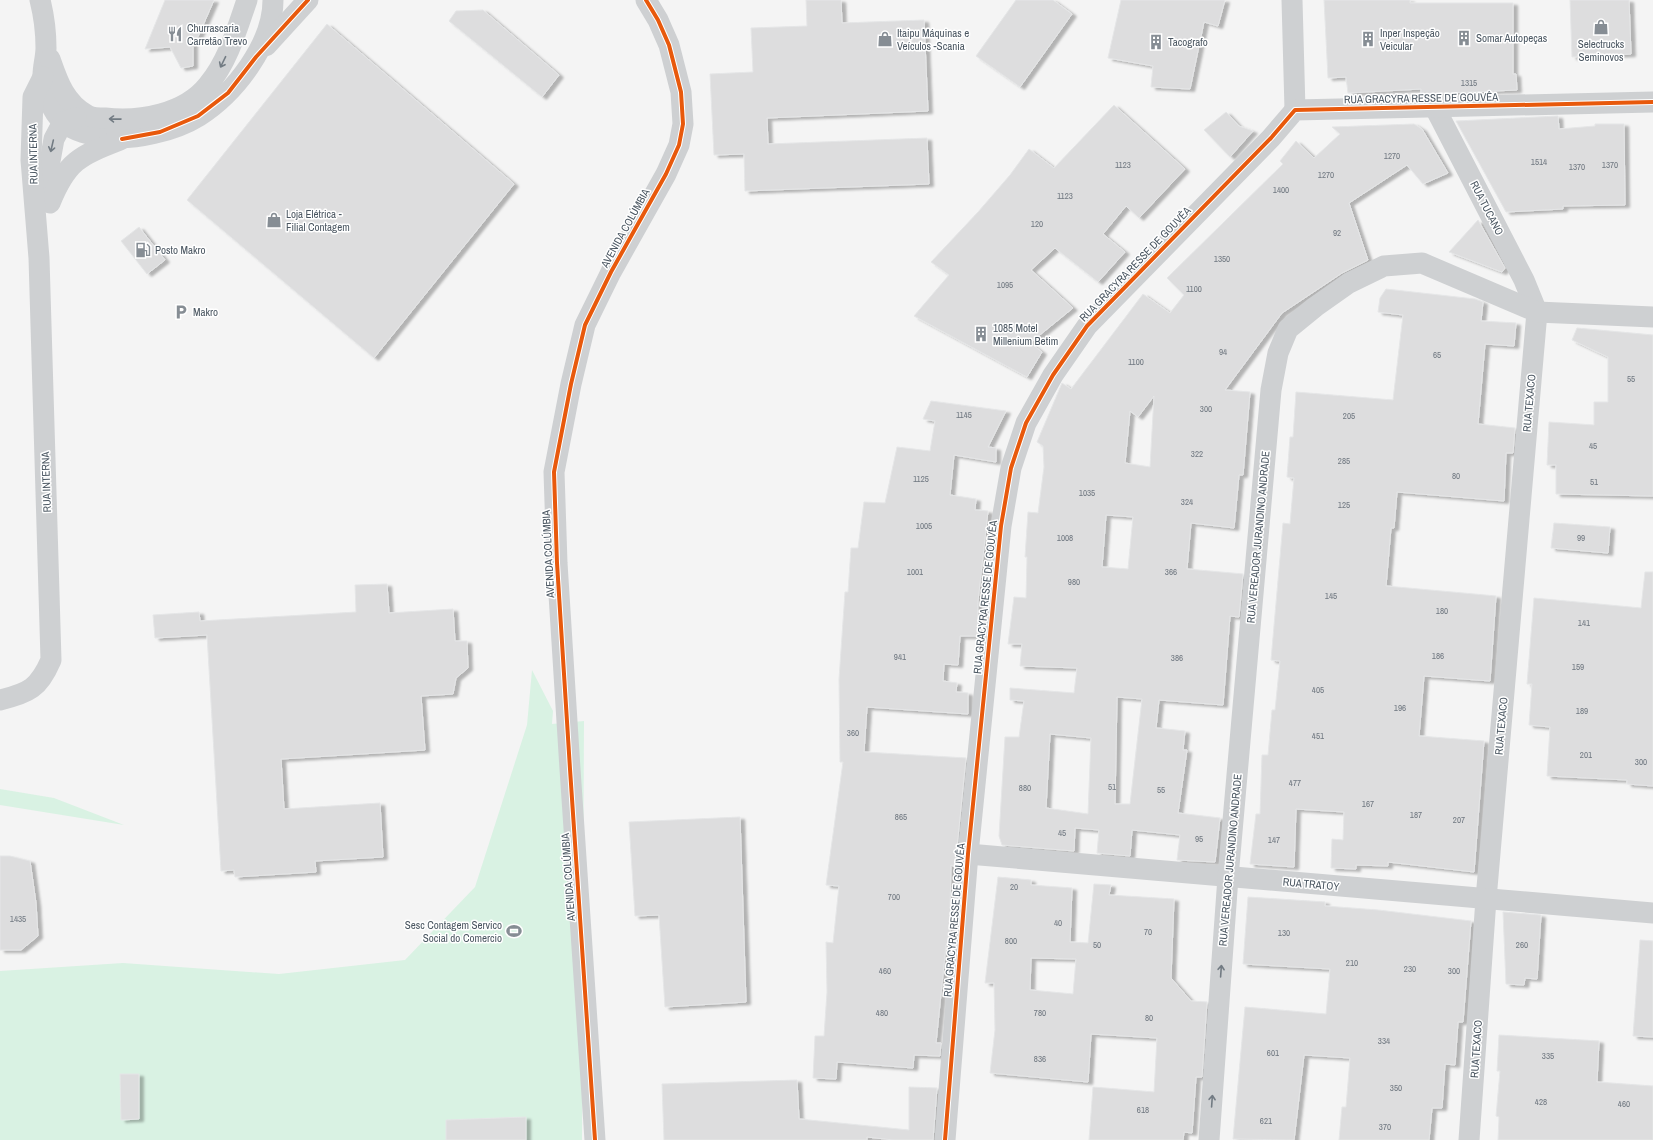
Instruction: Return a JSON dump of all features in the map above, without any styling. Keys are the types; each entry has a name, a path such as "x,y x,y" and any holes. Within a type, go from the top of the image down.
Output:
{"street":[{"path":"38,234 51,150 54,139 64,122 89,116 118,119 156,115 175,109 192,99 207,87 218,72 231,46 247,0"},
{"path":"256,56 269,28 273,0"},
{"path":"43,5 46,49 43,77 49,101 64,122 93,136 122,139 160,132 198,116 228,93 256,56 308,0"},
{"name":"AVENIDA COLÚMBIA","path":"595,1140 557,563 554,472 571,384 585,325 611,272 666,174 679,145 683,124 681,92 669,45 658,20 646,0"},
{"path":"1292,0 1295,110"},
{"path":"46,49 64,94 72,104 89,116"},
{"name":"RUA INTERNA","path":"0,700 16,697 30,690 44,678 52,660 38,234 31,160 33,97 43,77"},
{"name":"RUA GRACYRA RESSE DE GOUVÊA","path":"945,1140 968,854 1001,526 1011,468 1026,423 1052,375 1087,326 1271,138 1295,110 1653,102"},
{"name":"RUA TUCANO","path":"1434,106 1524,280 1537,312"},
{"name":"RUA INTERNA","path":"38,234 58,182 68,170 79,158 122,139"},
{"name":"RUA VEREADOR JURANDINO ANDRADE","path":"1209,1140 1228,877 1271,390 1278,352 1288,329 1315,307 1349,283 1384,266 1422,263 1537,312 1653,317"},
{"name":"RUA TEXACO","path":"1469,1140 1486,899 1537,312"},
{"name":"RUA TRATOY","path":"968,854 1653,914"}],"green space":[{"name":"Sesc Contagem Servico Social do Comercio","path":"532,670 553,711 552,724 584,721 582,1140 0,1140 0,971 123,963 279,974 405,960 475,887 527,725"},
{"path":"0,789 54,798 124,825 0,805"}],"building":[{"name":"Churrascaria Carretão Trevo","path":"165,0 214,0 197,39 193,37 193,66 181,68 170,47 145,49"},
{"path":"806,0 841,0 842,23 924,20 928,111 767,118 768,144 927,138 929,184 745,191 744,154 714,155 710,74 753,72 751,28 807,26"},
{"path":"1016,0 1053,0 1072,14 1020,87 976,56"},
{"name":"Tacografo","path":"1121,0 1225,0 1218,26 1204,22 1190,89 1151,87 1153,66 1108,58"},
{"path":"1324,0 1410,0 1410,3 1513,3 1513,74 1516,74 1517,90 1421,94 1421,89 1348,93 1346,77 1328,78"},
{"name":"Selectrucks Seminovos","path":"1570,0 1629,0 1631,54 1572,57"},
{"path":"483,10 559,75 542,97 449,21 456,11"},
{"path":"327,24 514,184 374,358 187,200"},
{"path":"1114,105 1185,169 1139,218 1126,206 1103,234 1125,252 1098,282 1055,248 1031,270 1073,308 1030,343 1042,352 1027,377 914,316 949,275 931,262 978,212 1010,175 1029,149 1054,168"},
{"path":"1226,112 1239,126 1253,131 1230,157 1204,130"},
{"path":"1558,116 1559,129 1595,126 1595,124 1624,124 1625,205 1563,206 1563,209 1506,212 1456,121"},
{"path":"1414,124 1422,129 1448,173 1423,184 1407,165 1349,203 1368,260 1342,273 1282,313 1225,390 1250,392 1243,475 1239,475 1234,528 1191,523 1187,569 1243,574 1239,617 1230,616 1223,705 1159,700 1156,728 1185,731 1183,750 1187,750 1178,813 1220,818 1215,862 1177,860 1180,835 1132,830 1130,856 1097,853 1099,830 1075,828 1074,851 1002,845 999,836 1005,737 1019,737 1024,701 1010,700 1010,688 1074,693 1077,668 1020,666 1022,644 1008,644 1014,597 1026,598 1027,557 1025,557 1028,512 1038,513 1044,467 1043,446 1037,442 1062,383 1071,389 1143,294 1170,313 1184,295 1167,278 1283,164 1280,161 1296,141 1314,158 1340,134 1332,127","holes":["1154,396 1150,467 1125,463 1130,411 1138,417","1106,515 1133,517 1128,569 1102,567","1117,697 1142,699 1130,804 1115,804","1050,734 1091,738 1088,814 1046,808"]},
{"path":"1478,220 1505,268 1502,272 1449,252"},
{"name":"Posto Makro","path":"139,227 165,260 147,274 121,241"},
{"path":"1386,289 1475,299 1483,302 1481,321 1516,323 1514,346 1485,344 1478,424 1515,428 1513,453 1506,453 1504,501 1397,492 1394,528 1391,528 1386,586 1496,596 1490,681 1424,676 1419,736 1484,741 1474,872 1388,862 1388,866 1356,865 1356,869 1331,868 1332,839 1343,840 1344,812 1296,809 1294,867 1250,864 1256,814 1260,814 1262,755 1268,755 1272,710 1275,710 1280,661 1271,660 1283,523 1290,524 1294,478 1287,477 1290,437 1293,437 1296,392 1393,400 1403,315 1378,312 1380,298"},
{"path":"1577,328 1653,335 1653,496 1556,494 1556,465 1547,465 1549,422 1594,425 1594,402 1608,402 1608,357 1572,340"},
{"path":"931,401 1006,411 988,447 996,448 996,462 954,455 950,495 976,499 975,510 988,511 978,601 977,636 960,636 958,665 944,664 943,681 957,683 956,692 968,693 968,714 867,707 864,752 966,758 955,867 951,865 950,908 952,908 949,945 946,945 936,1043 941,1043 940,1056 914,1055 913,1068 837,1062 836,1079 813,1078 815,1036 824,1036 827,992 826,942 833,943 839,886 826,885 843,762 840,762 839,679 845,592 848,592 851,548 858,548 864,502 885,503 897,447 930,451 935,421 923,419"},
{"path":"1554,523 1610,527 1608,553 1551,548"},
{"path":"1645,572 1653,572 1653,786 1627,784 1627,780 1547,776 1550,727 1529,725 1532,684 1527,684 1534,598 1641,608"},
{"path":"387,584 389,613 453,609 455,641 467,641 468,668 456,678 453,694 421,696 425,750 281,759 284,809 380,803 383,857 315,861 316,872 235,877 234,870 221,871 207,635 155,638 153,615 199,612 200,621 356,612 355,585"},
{"path":"740,817 746,1002 665,1007 659,915 635,916 629,822"},
{"path":"0,856 10,856 30,861 36,903 38,936 21,950 0,950"},
{"path":"998,877 1031,880 1031,885 1072,888 1070,942 1088,943 1094,884 1111,885 1109,895 1174,899 1171,978 1191,1001 1207,1002 1202,1077 1196,1077 1192,1133 1184,1132 1183,1140 1089,1140 1093,1087 1154,1092 1157,1038 1091,1034 1088,1082 990,1073 995,1030 994,983 985,983","holes":["1031,958 1076,959 1073,994 1030,990"]},
{"path":"1248,897 1325,902 1325,906 1378,910 1471,921 1463,1022 1458,1022 1455,1065 1445,1064 1442,1108 1432,1108 1429,1140 1339,1140 1342,1107 1346,1107 1350,1058 1304,1055 1294,1140 1233,1139 1245,1007 1326,1014 1330,969 1243,964"},
{"path":"1503,912 1541,915 1537,979 1525,978 1524,985 1506,984"},
{"path":"1640,940 1653,941 1653,1037 1633,1036"},
{"path":"1499,1035 1599,1041 1597,1082 1653,1086 1653,1140 1498,1140 1499,1117 1496,1116 1500,1071 1497,1071"},
{"path":"120,1074 139,1074 139,1119 121,1120"},
{"path":"797,1080 799,1119 909,1130 909,1087 937,1088 933,1140 894,1140 867,1137 867,1140 664,1140 662,1084"},
{"path":"526,1117 526,1140 446,1140 446,1120"}],"cycle path":[{"path":"122,139 160,132 198,116 228,93 256,57 308,0"},
{"path":"595,1140 557,563 554,472 571,384 585,325 611,272 666,174 679,145 683,124 681,92 669,45 658,20 646,0"},
{"path":"945,1140 968,854 1001,526 1011,468 1026,423 1053,375 1087,326 1271,138 1295,110 1653,102"}],"place":[{"name":"Selectrucks Seminovos","path":"1601,27"},
{"name":"Churrascaria Carretão Trevo","path":"175,34"},
{"name":"Somar Autopeças","path":"1464,38"},
{"name":"Itaipu Máquinas e Veículos -Scania","path":"885,39"},
{"name":"Inper Inspeção Veicular","path":"1368,39"},
{"name":"Tacografo","path":"1156,42"},
{"name":"Loja Elétrica - Filial Contagem","path":"274,220"},
{"name":"Posto Makro","path":"143,250"},
{"name":"Makro","path":"181,312"},
{"name":"1085 Motel Millenium Betim","path":"981,334"},
{"name":"Sesc Contagem Servico Social do Comercio","path":"514,931"}]}
